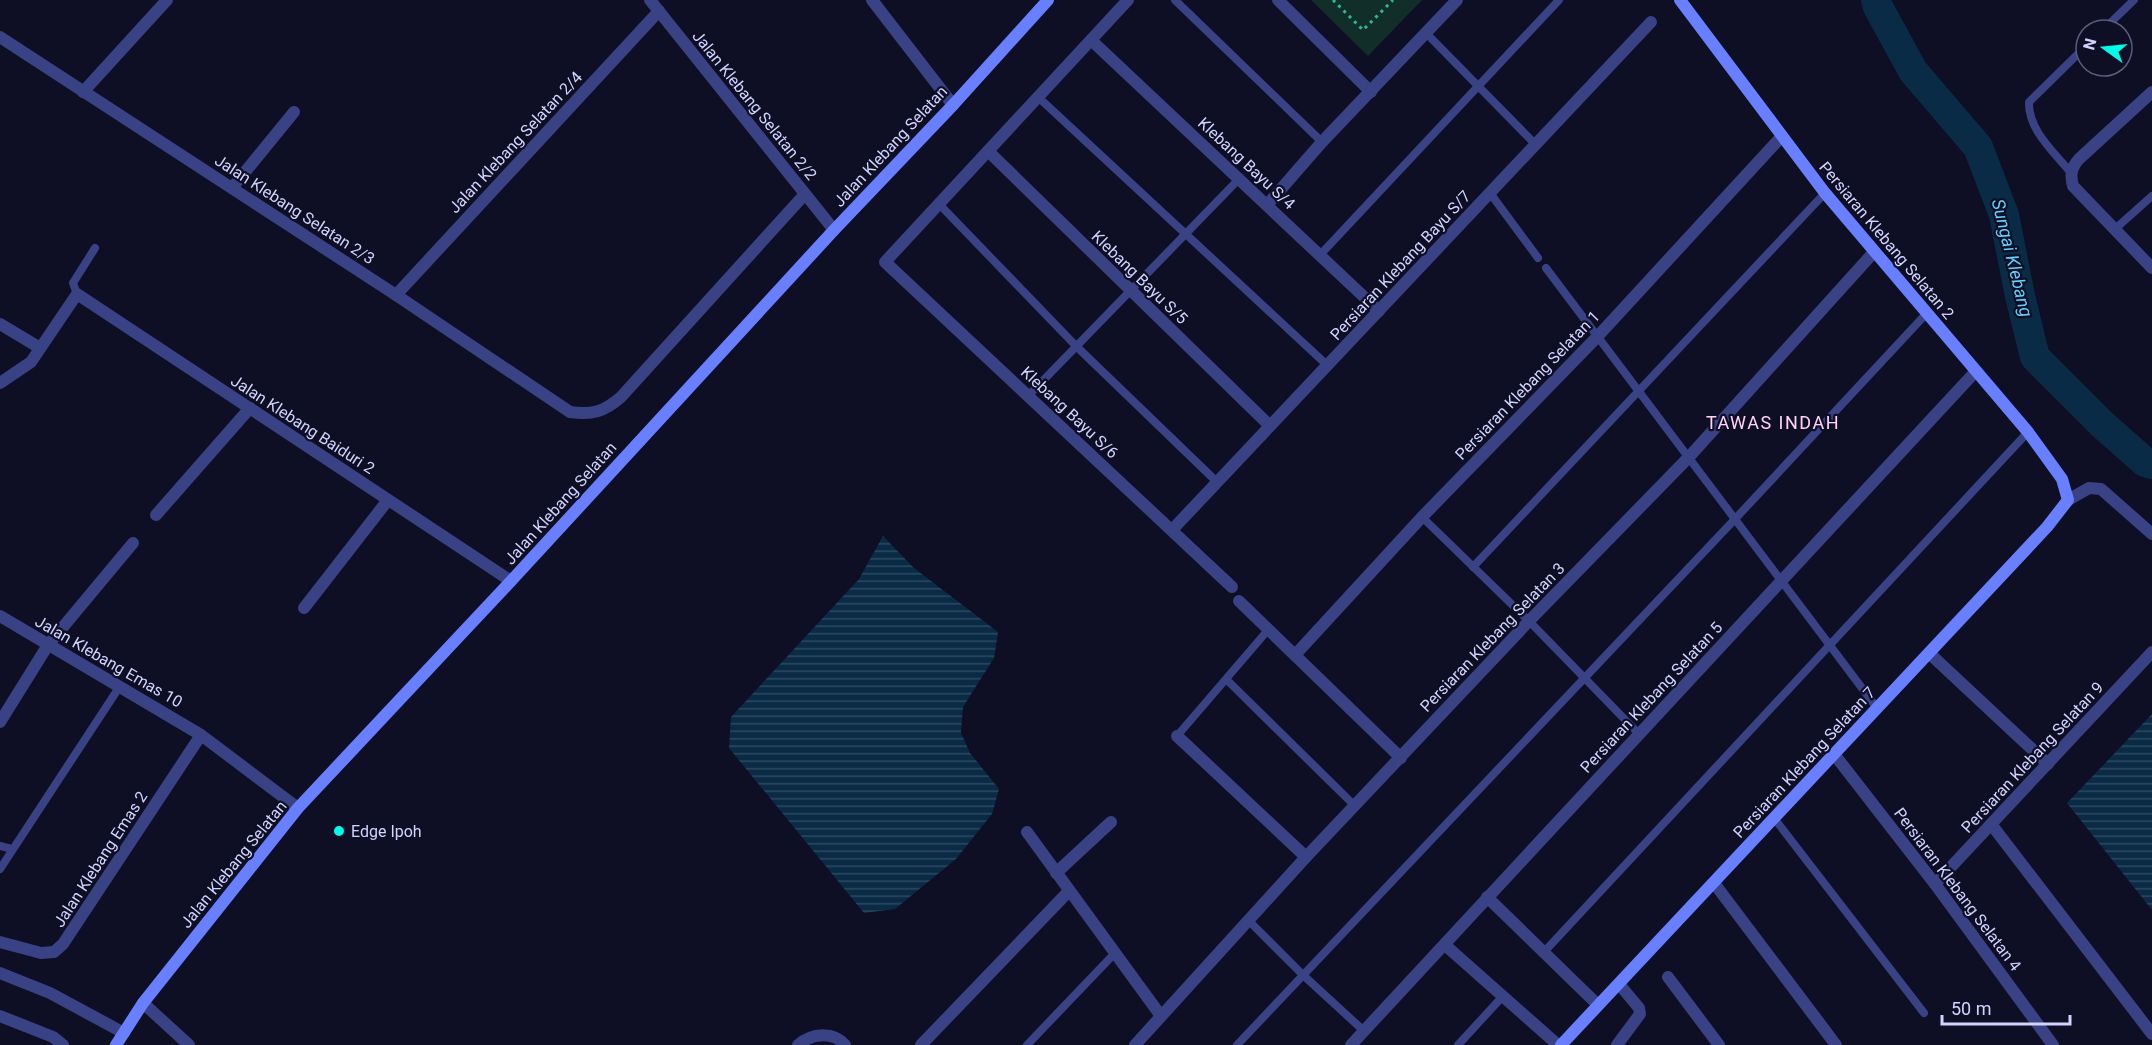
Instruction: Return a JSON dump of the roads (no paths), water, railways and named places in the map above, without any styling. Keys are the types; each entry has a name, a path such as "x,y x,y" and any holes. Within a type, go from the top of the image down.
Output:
{"street":[{"path":"83,92 167,0"},
{"name":"Jalan Klebang Selatan 2/2","path":"650,0 834,230"},
{"path":"872,0 953,105"},
{"name":"Jalan Klebang Selatan","path":"116,1045 143,1004 298,808 511,581 834,230 953,105 1048,0"},
{"path":"939,204 1128,0"},
{"path":"1278,0 1371,92"},
{"path":"1267,205 1322,142 1457,0"},
{"name":"Persiaran Klebang Selatan 2","path":"1680,0 1825,193 2028,432 2062,479 2068,500"},
{"name":"Jalan Klebang Selatan 2/4","path":"396,295 658,11"},
{"name":"Persiaran Klebang Bayu S/7","path":"1172,530 1652,22"},
{"name":"Jalan Klebang Selatan 2/3","path":"0,37 396,295 570,412 586,414 600,412 621,397 805,194"},
{"name":"Klebang Bayu S/4","path":"1091,39 1379,311"},
{"path":"2152,92 2079,159 2071,173 2073,186 2152,268"},
{"path":"231,188 294,112"},
{"name":"Persiaran Klebang Selatan 1","path":"1295,655 1422,517 1598,336 1782,136"},
{"name":"Klebang Bayu S/5","path":"988,151 1270,426"},
{"name":"Klebang Bayu S/6","path":"939,204 885,262 1232,587"},
{"name":"Persiaran Klebang Selatan 3","path":"1135,1045 1306,857 1689,456 1874,252"},
{"path":"0,383 31,362 77,294"},
{"name":"Jalan Klebang Baiduri 2","path":"77,294 511,581"},
{"path":"0,324 40,348"},
{"name":"Persiaran Klebang Selatan 5","path":"1351,1045 1976,371"},
{"path":"156,515 250,408"},
{"path":"2068,500 2089,488 2101,489 2152,534"},
{"path":"304,608 388,500"},
{"name":"Persiaran Klebang Selatan 7","path":"1560,1045 2047,527 2068,500"},
{"path":"0,722 48,645 133,543"},
{"path":"1239,602 1401,758"},
{"name":"Jalan Klebang Emas 10","path":"0,616 201,735 298,808"},
{"name":"Persiaran Klebang Selatan 9","path":"1935,884 2152,652"},
{"path":"1929,653 2048,764"},
{"name":"Jalan Klebang Emas 2","path":"0,942 41,953 54,952 63,944 201,735"},
{"path":"1178,736 1306,857"},
{"name":"Persiaran Klebang Selatan 4","path":"1834,754 1935,884 2053,1045"},
{"path":"1056,873 1112,822"},
{"path":"1991,824 2152,1034"},
{"path":"1027,832 1161,1016"},
{"path":"1714,883 1836,1045"},
{"path":"921,1045 1069,891"},
{"path":"1487,897 1598,1005"},
{"path":"1445,945 1560,1045"},
{"path":"0,973 50,993 124,1033"},
{"path":"1668,977 1719,1045"},
{"path":"1617,1045 1640,1014 1639,1008 1619,984"},
{"path":"143,1004 189,1045"},
{"path":"0,1016 53,1037 63,1045"},
{"path":"798,1045 803,1041 825,1034 840,1040 845,1045"}],"lane":[{"path":"1175,0 1322,142"},
{"path":"1320,255 1559,0"},
{"path":"2115,18 2134,0"},
{"path":"1426,33 1536,145"},
{"path":"2071,173 2038,132 2028,112 2029,102 2074,58"},
{"path":"1038,97 1327,365"},
{"path":"1028,396 1239,179"},
{"path":"1490,193 1538,258"},
{"path":"1473,567 1825,193"},
{"path":"2115,229 2152,196"},
{"path":"939,204 1076,346 1217,482"},
{"path":"77,294 73,283 95,248"},
{"path":"1546,268 1877,708"},
{"path":"1237,1045 1926,314"},
{"path":"1544,952 2028,432"},
{"path":"1422,517 1529,621 1638,734"},
{"path":"1178,736 1268,630"},
{"path":"1227,680 1355,806"},
{"path":"0,869 120,686"},
{"path":"1774,818 1924,1013"},
{"path":"0,846 12,849"},
{"path":"1248,920 1303,975 1365,1031"},
{"path":"1027,1045 1115,953"},
{"path":"1458,1045 1503,996"}],"water":[{"path":"883,536 914,568 998,632 994,658 963,707 961,733 970,753 999,789 992,814 956,859 895,909 864,913 729,748 731,717 859,579"},
{"path":"2152,714 2152,910 2067,803"}],"waterway":[{"name":"Sungai Klebang","path":"1876,0 1913,71 1978,147 2004,215 2035,357 2103,425 2145,462 2152,464"}],"place":[{"name":"Edge Ipoh","path":"339,831"}],"district":[{"name":"TAWAS INDAH","path":"1773,423"}]}
